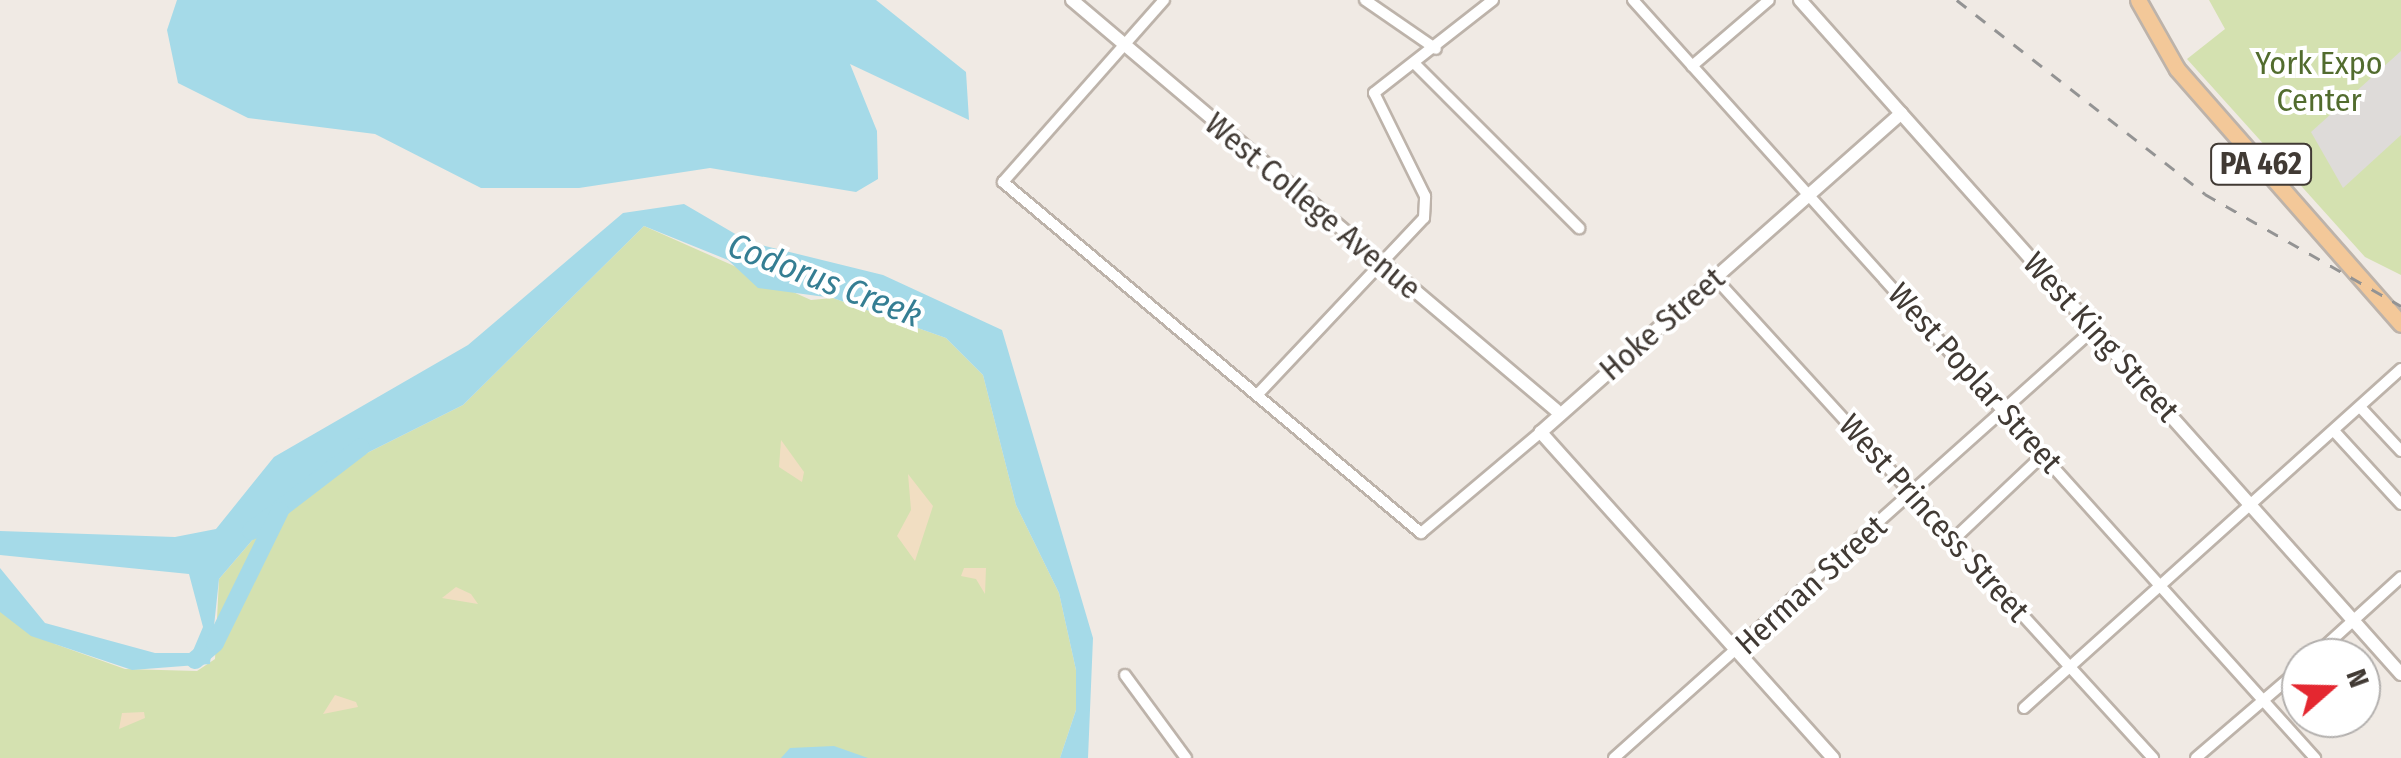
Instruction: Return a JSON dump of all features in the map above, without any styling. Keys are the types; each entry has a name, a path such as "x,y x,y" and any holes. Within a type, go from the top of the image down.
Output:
{"main road":[{"name":"PA 462","path":"2138,0 2177,69 2401,324"}],"street":[{"name":"West College Avenue","path":"1072,0 1556,410"},
{"path":"1164,0 1003,182 1258,394 1424,218 1425,196 1374,93 1416,65 1493,0"},
{"path":"1365,0 1436,49"},
{"name":"West Poplar Street","path":"1633,0 2315,758"},
{"path":"1692,66 1769,0"},
{"name":"West King Street","path":"1800,0 2401,674"},
{"path":"1416,65 1578,228"},
{"name":"Hoke Street","path":"1258,394 1421,533 1540,432 1556,410 1715,278 1901,113"},
{"name":"West Princess Street","path":"1715,278 2153,758"},
{"name":"Herman Street","path":"1614,758 1738,652 2094,329"},
{"path":"2024,708 2164,587 2401,369"},
{"path":"2360,407 2401,451"},
{"path":"2334,430 2401,504"},
{"path":"1540,432 1833,758"},
{"path":"1952,540 2044,454"},
{"path":"2335,638 2401,577"},
{"path":"1125,675 1186,758"},
{"path":"2196,758 2281,685"}],"green space":[{"name":"York Expo Center","path":"2209,0 2401,0 2401,275 2365,257 2187,59 2225,29"},
{"path":"644,226 811,300 833,298 946,338 983,375 1016,505 1059,593 1076,670 1076,710 1060,758 0,758 0,603 55,644 125,669 197,671 215,659 219,579 297,488 463,405"}],"sand":[{"path":"781,440 804,472 802,482 779,467"},
{"path":"908,474 933,506 915,561 897,536 911,510"},
{"path":"964,568 986,568 985,594 976,579 961,576"},
{"path":"456,587 471,594 478,604 442,598"},
{"path":"335,695 356,702 358,707 323,714"},
{"path":"144,712 145,718 119,729 122,713"}],"shaded area":[{"path":"2401,51 2401,135 2343,188 2311,132"}],"water":[{"path":"177,0 876,0 966,72 969,120 850,64 877,131 878,179 856,192 710,168 579,188 481,188 375,134 248,118 178,83 167,30"},
{"path":"684,204 749,242 883,275 1002,330 1093,638 1088,758 1060,758 1076,710 1076,670 1059,593 1016,505 983,375 946,338 833,298 758,288 728,260 644,226 463,405 297,488 219,579 210,664 132,670 31,636 0,612 0,568 45,623 155,653 192,653 203,627 189,574 0,555 0,531 175,537 216,529 274,457 468,345 623,213"},
{"path":"834,746 868,758 781,758 790,748"}],"waterway":[{"name":"Codorus Creek","path":"251,531 361,447"},
{"name":"Codorus Creek","path":"195,660 215,643 280,511"}],"railway":[{"path":"1957,0 2205,194 2401,306"}]}
